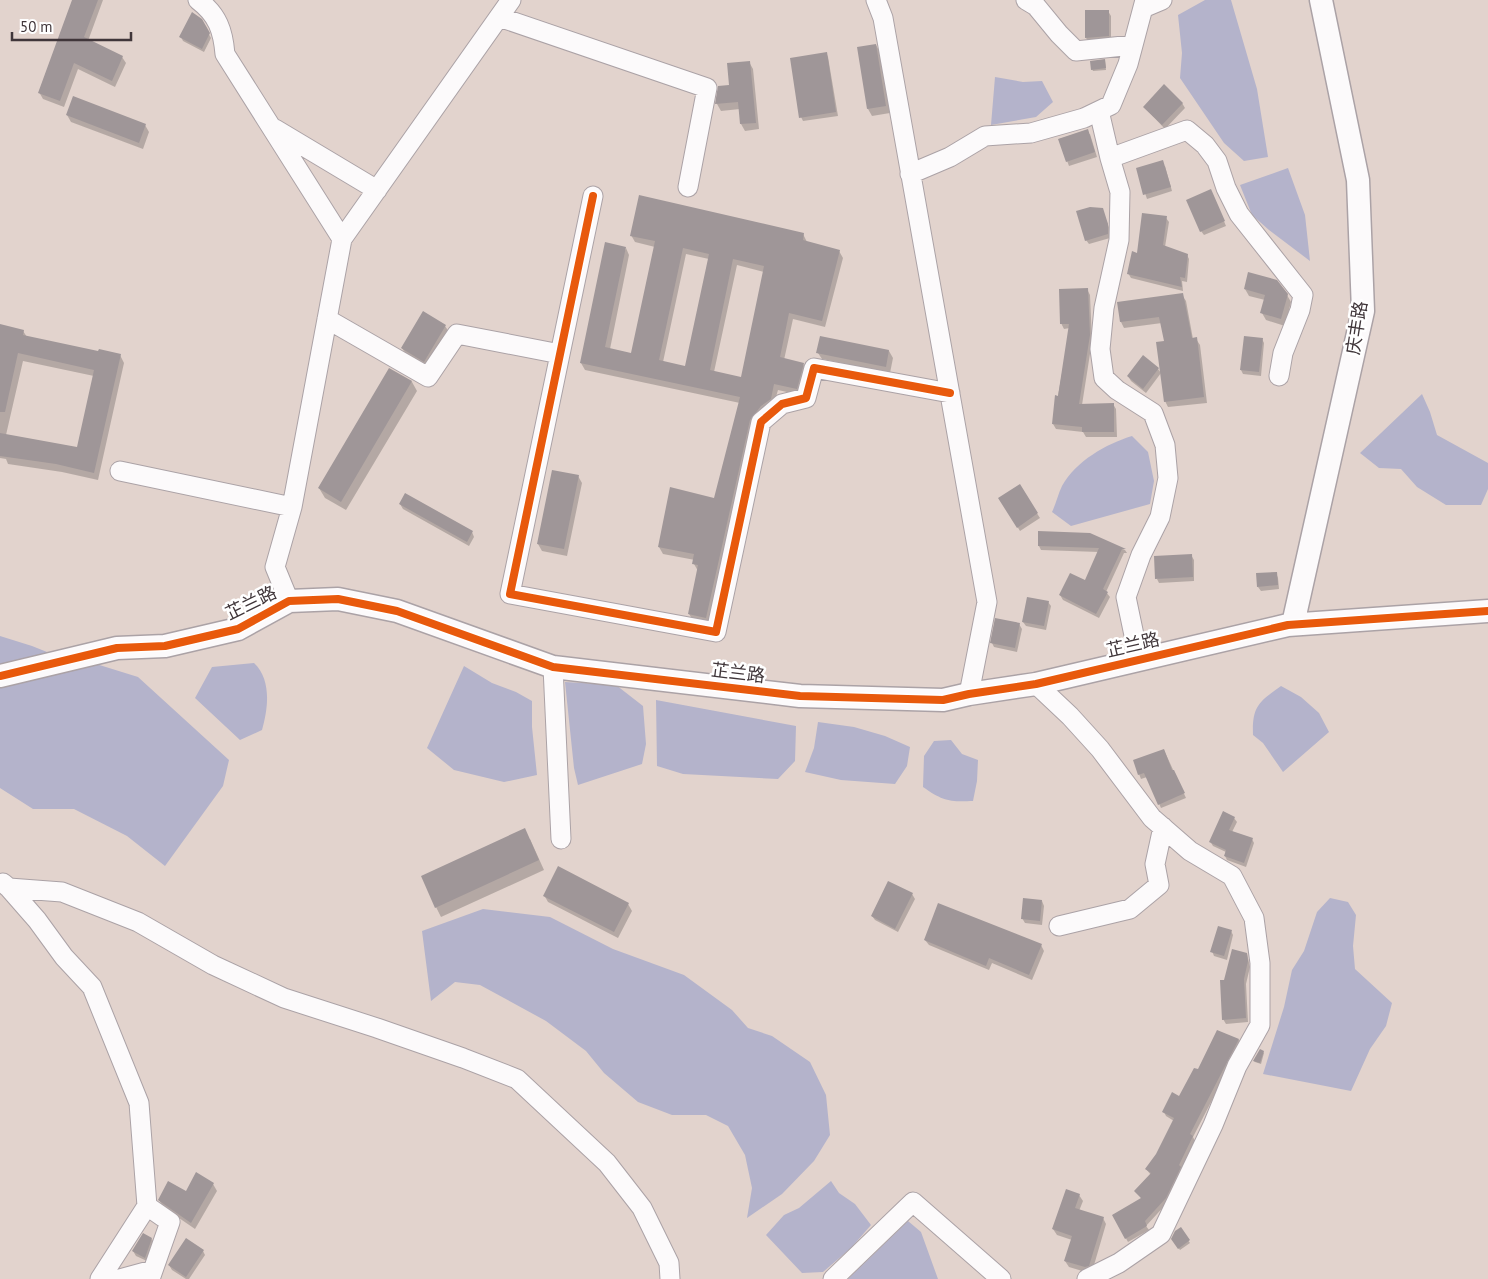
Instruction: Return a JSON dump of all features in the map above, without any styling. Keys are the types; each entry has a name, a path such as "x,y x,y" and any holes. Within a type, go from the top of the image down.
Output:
{"street":[{"path":"198,0 210,8 223,33 225,54 342,239"},
{"path":"289,601 275,567 292,507 342,239 511,0"},
{"path":"876,0 883,18 987,602 969,694"},
{"path":"1026,0 1036,6 1076,51 1133,46"},
{"path":"910,174 950,157 985,136 1031,133 1084,118 1111,105 1128,64 1144,4 1162,0"},
{"name":"庆丰路","path":"1294,624 1363,311 1358,180 1321,0"},
{"path":"499,17 707,88 688,187"},
{"path":"1099,111 1120,192 1119,240 1104,308 1100,349 1104,378 1118,390 1153,413 1165,446 1168,478 1160,517 1141,555 1126,597 1139,659"},
{"path":"271,127 376,190"},
{"path":"1110,158 1187,130 1205,145 1217,161 1226,188 1239,214 1303,295 1300,310 1283,353 1279,376"},
{"path":"593,196 510,594 716,632 761,422 782,404 806,398 814,368 950,393"},
{"path":"327,319 428,377 457,334 560,354"},
{"path":"120,471 292,507"},
{"name":"芷兰路","path":"0,676 116,648 165,646 238,629 289,601 338,599 397,611 553,667 800,696 943,700 969,694 1036,684 1294,624 1488,611"},
{"path":"553,667 561,839"},
{"path":"1036,684 1070,716 1100,749 1152,818 1190,851 1232,876 1254,918 1260,964 1260,1025 1238,1066 1206,1141 1161,1234 1119,1264 1087,1279"},
{"path":"1060,926 1130,909 1159,885 1155,864 1162,827"},
{"path":"5,884 37,920 64,957 92,987 139,1103 147,1206 100,1279"},
{"path":"5,884 62,892 138,922 212,966 284,998 377,1028 517,1079 607,1163 642,1208 669,1264 670,1279"},
{"path":"833,1279 913,1202 1001,1279"},
{"path":"120,1279 152,1274 170,1222 147,1206"}],"shaded area":[{"path":"0,0 1488,0 1488,1279 0,1279"}],"water":[{"path":"1205,0 1231,0 1257,89 1268,157 1244,161 1224,143 1180,78 1182,53 1178,15"},
{"path":"995,77 1023,82 1042,81 1053,102 1036,117 991,125"},
{"path":"1288,168 1305,215 1310,261 1252,215 1240,185"},
{"path":"1422,394 1437,435 1488,463 1488,489 1481,505 1446,505 1417,487 1401,469 1379,468 1360,453"},
{"path":"1132,436 1148,452 1154,481 1150,504 1071,526 1052,512 1062,486 1083,461 1102,449"},
{"path":"0,636 57,656 93,663 138,677 229,760 223,786 165,866 127,836 74,809 33,809 0,788"},
{"path":"254,663 260,670 266,686 266,713 262,730 240,740 195,698 212,667"},
{"path":"464,666 492,683 516,692 532,701 532,727 537,775 504,782 454,770 427,748"},
{"path":"565,682 616,685 643,706 646,744 642,764 578,785 574,768"},
{"path":"1281,686 1301,697 1319,713 1329,732 1283,772 1263,743 1253,735 1254,717 1258,706 1267,696"},
{"path":"656,700 796,726 795,761 778,779 683,774 657,766"},
{"path":"818,722 854,727 885,736 910,747 907,766 895,784 841,780 805,772 814,748"},
{"path":"951,740 962,754 978,760 977,781 973,801 946,800 923,787 924,756 934,741"},
{"path":"1330,898 1348,902 1356,915 1353,946 1355,969 1392,1003 1386,1026 1370,1049 1351,1091 1263,1074 1284,1007 1292,970 1304,951 1317,912"},
{"path":"483,909 550,917 613,949 684,975 732,1010 748,1028 772,1036 810,1062 826,1095 830,1135 814,1161 782,1194 747,1218 752,1188 745,1155 728,1126 706,1115 672,1115 638,1102 604,1073 586,1051 546,1021 480,985 455,982 431,1001 422,931"},
{"path":"831,1181 839,1193 855,1204 871,1225 851,1248 823,1272 802,1273 766,1235 784,1215 799,1208"},
{"path":"908,1221 921,1232 938,1279 848,1279"}],"building":[{"path":"72,0 98,0 84,37 123,56 112,81 74,63 60,101 38,93"},
{"path":"1085,10 1109,10 1109,36 1085,38"},
{"path":"192,12 202,19 210,33 202,49 179,37"},
{"path":"876,44 886,106 867,109 857,47"},
{"path":"827,52 836,112 799,118 790,58"},
{"path":"1105,59 1106,68 1091,70 1090,61"},
{"path":"750,61 756,123 740,124 738,102 715,104 718,86 729,85 727,63"},
{"path":"1164,84 1183,103 1162,125 1143,107"},
{"path":"73,96 146,124 139,143 66,115"},
{"path":"1088,129 1095,152 1066,162 1058,139"},
{"path":"1163,160 1171,187 1143,195 1136,168"},
{"path":"1211,189 1225,221 1200,232 1186,200"},
{"path":"639,195 804,233 803,240 840,250 822,321 789,313 780,357 804,363 797,389 774,384 771,399 761,406 750,420 706,618 688,614 698,565 692,564 694,554 658,547 670,487 714,498 740,397 580,363 605,242 626,247 605,347 631,353 655,241 630,236","holes":["683,248 709,254 685,366 659,360","733,259 764,266 741,377 710,370"]},
{"path":"1090,207 1103,208 1108,224 1108,234 1085,241 1076,211"},
{"path":"1142,213 1167,216 1163,245 1188,254 1185,278 1180,277 1182,287 1127,274 1132,251 1137,253"},
{"path":"1248,272 1277,280 1288,294 1281,319 1260,313 1265,295 1244,289"},
{"path":"1088,288 1090,335 1079,404 1114,403 1114,432 1082,432 1082,427 1052,424 1055,395 1058,396 1069,324 1060,324 1059,289"},
{"path":"1183,293 1192,338 1197,337 1204,397 1164,402 1156,342 1164,341 1159,317 1120,322 1117,302"},
{"path":"423,311 446,325 424,362 401,348"},
{"path":"0,324 24,330 23,335 121,354 94,473 56,464 0,456 0,433 77,447 94,370 18,353 5,412 0,412"},
{"path":"820,336 889,350 886,367 816,353"},
{"path":"1244,336 1263,338 1259,372 1240,370"},
{"path":"1143,355 1159,368 1143,389 1127,376"},
{"path":"389,368 412,381 341,502 318,488"},
{"path":"552,470 579,475 564,549 537,544"},
{"path":"1020,484 1038,513 1017,528 998,498"},
{"path":"405,493 473,531 467,542 399,504"},
{"path":"1038,531 1090,533 1126,549 1122,549 1103,589 1108,592 1096,614 1059,595 1070,573 1085,580 1099,548 1038,546"},
{"path":"1192,554 1193,577 1155,579 1154,556"},
{"path":"1277,572 1278,585 1257,587 1256,573"},
{"path":"1027,597 1049,601 1044,626 1022,622"},
{"path":"995,618 1020,623 1015,648 990,643"},
{"path":"1164,749 1172,770 1174,770 1185,793 1158,805 1144,773 1138,775 1133,760"},
{"path":"1223,811 1235,817 1229,830 1253,838 1244,863 1224,856 1226,850 1209,842"},
{"path":"525,828 539,860 435,908 421,876"},
{"path":"558,866 629,903 614,932 543,896"},
{"path":"888,881 913,893 895,929 871,916"},
{"path":"1023,898 1042,900 1040,921 1021,919"},
{"path":"938,903 1042,944 1029,975 989,958 986,966 924,940"},
{"path":"1218,926 1232,930 1224,956 1210,952"},
{"path":"1232,949 1247,953 1248,961 1244,979 1246,1018 1222,1020 1220,980 1224,980"},
{"path":"1217,1030 1239,1039 1190,1134 1193,1136 1166,1198 1145,1221 1147,1226 1125,1239 1112,1215 1141,1198 1134,1191 1151,1173 1145,1169 1156,1154 1174,1118 1162,1112 1172,1092 1179,1096 1194,1068 1198,1069"},
{"path":"1260,1049 1264,1051 1260,1063 1253,1061"},
{"path":"196,1172 214,1183 191,1223 158,1200 168,1181 186,1191"},
{"path":"1066,1189 1080,1194 1075,1208 1104,1217 1089,1266 1085,1267 1064,1261 1072,1236 1052,1229"},
{"path":"1181,1227 1190,1240 1178,1249 1171,1239 1175,1231"},
{"path":"143,1233 152,1238 145,1258 132,1251"},
{"path":"186,1238 204,1250 186,1277 168,1265"}],"cycle path":[{"path":"593,196 510,594 716,632 761,422 782,404 806,398 814,368 950,393"},
{"path":"0,676 117,648 165,646 238,629 289,601 338,599 397,611 553,667 800,696 943,700 969,694 1036,684 1288,625 1488,611"}]}
